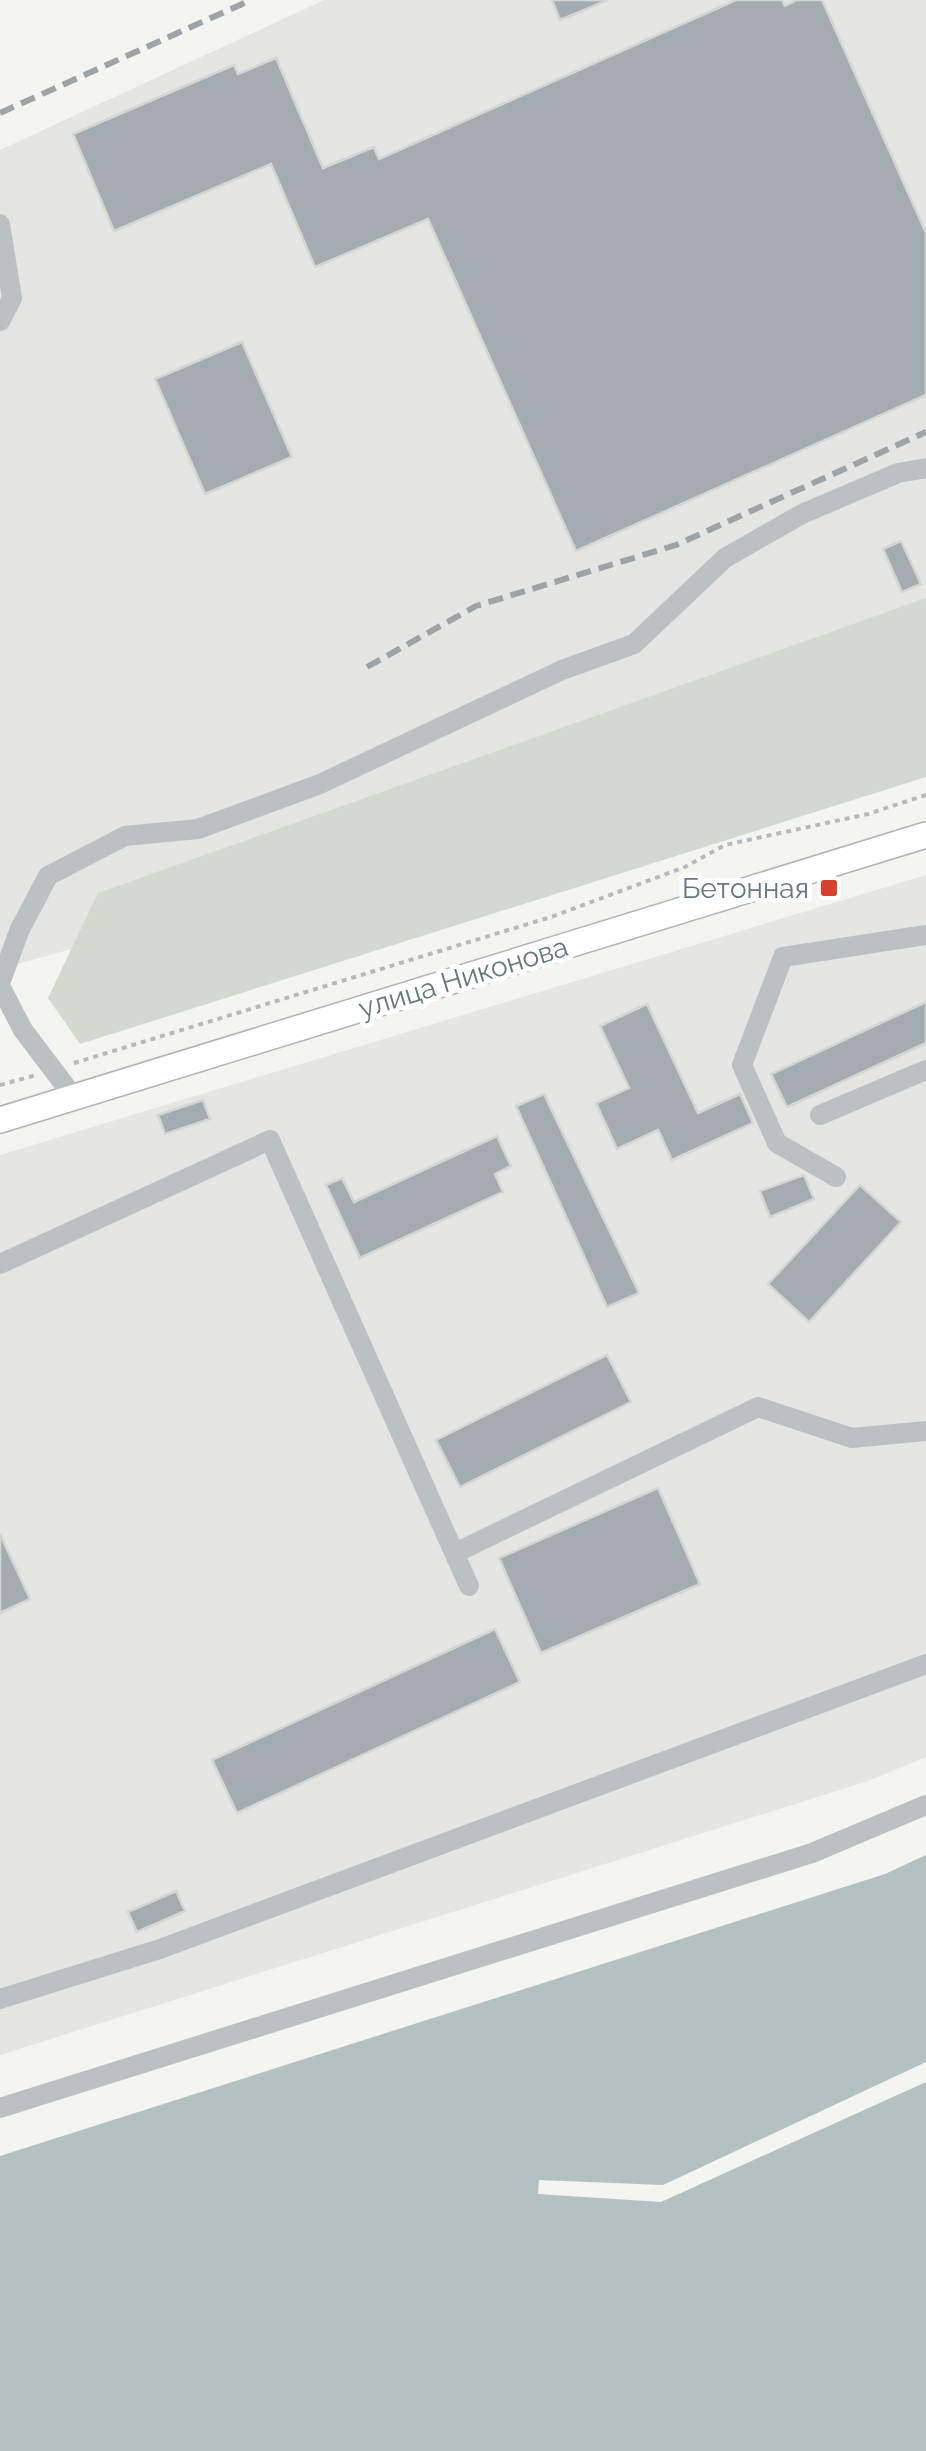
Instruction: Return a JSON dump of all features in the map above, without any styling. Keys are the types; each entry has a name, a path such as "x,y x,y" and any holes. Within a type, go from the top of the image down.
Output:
{"main road":[{"name":"улица Никонова","path":"0,1120 926,834"}],"street":[{"path":"0,224 12,298 0,321"},
{"path":"74,1096 52,1070 0,985 20,929 48,876 125,836 198,829 320,784 562,670 634,644 725,558 802,514 898,473 926,468"},
{"path":"836,1178 777,1143 742,1064 782,956 926,936"},
{"path":"820,1116 926,1070"},
{"path":"0,1264 270,1140 470,1586"},
{"path":"455,1553 758,1406 852,1438 926,1431"},
{"path":"0,1999 160,1949 926,1664"},
{"path":"0,2108 812,1853 926,1805"}],"path":[{"path":"0,1086 554,916 684,866 725,845 868,814 926,795"}],"shaded area":[{"path":"324,0 926,0 926,710 0,969 0,150"},
{"path":"926,598 926,777 80,1044 48,998 98,893"},
{"path":"926,875 926,1757 868,1781 0,2055 0,1155"},
{"path":"926,1855 926,2062 663,2185 539,2180 538,2194 661,2202 926,2082 926,2451 0,2451 0,2156 885,1874"}],"building":[{"path":"552,0 608,0 560,20"},
{"path":"736,0 782,0 785,6 797,0 822,0 926,233 926,395 576,551 428,219 315,267 271,164 114,231 73,134 234,65 238,74 276,58 323,168 374,147 379,159"},
{"path":"242,342 292,457 205,494 155,379"},
{"path":"901,541 921,584 902,592 883,549"},
{"path":"926,1002 926,1043 787,1107 771,1074"},
{"path":"647,1004 698,1113 740,1094 753,1123 672,1160 658,1130 617,1149 596,1103 629,1088 600,1026"},
{"path":"544,1094 639,1293 607,1307 516,1106"},
{"path":"203,1100 210,1119 165,1134 158,1115"},
{"path":"497,1136 511,1166 495,1174 503,1192 360,1258 326,1185 342,1178 354,1202"},
{"path":"804,1175 814,1199 770,1217 760,1191"},
{"path":"860,1185 901,1222 809,1322 768,1284"},
{"path":"607,1355 631,1402 460,1487 436,1440"},
{"path":"658,1488 700,1584 541,1653 499,1558"},
{"path":"0,1534 30,1599 0,1613"},
{"path":"495,1629 520,1682 237,1813 212,1760"},
{"path":"176,1891 185,1911 137,1932 128,1912"}],"railway":[{"path":"0,113 251,0"},
{"path":"367,667 476,606 676,545 926,432"}],"place":[{"name":"Бетонная","path":"829,888"}]}
